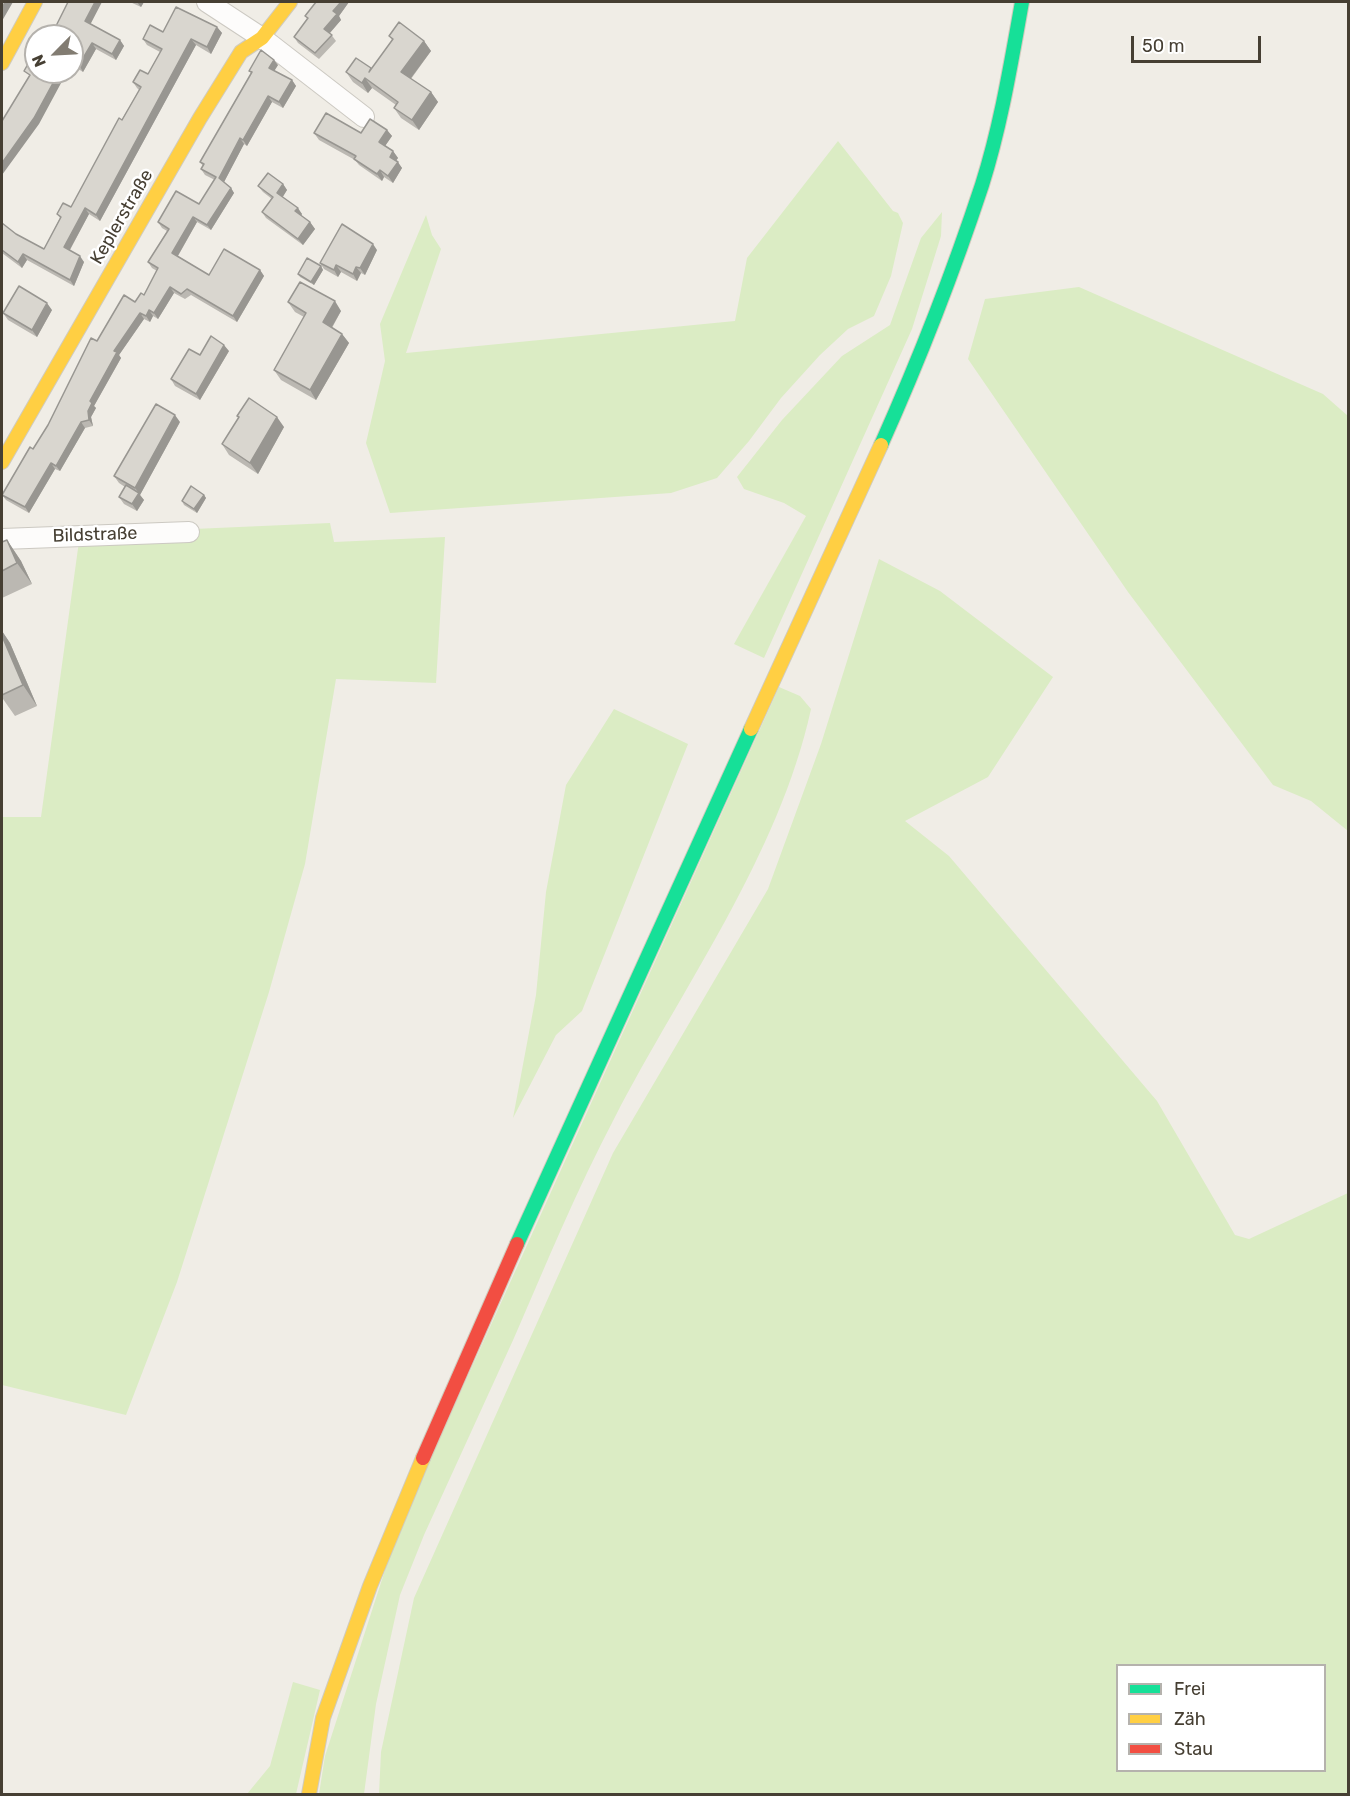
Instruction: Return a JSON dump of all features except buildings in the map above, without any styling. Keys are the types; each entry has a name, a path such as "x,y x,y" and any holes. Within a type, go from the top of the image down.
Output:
{"main road":[{"path":"2,63 35,2"},
{"name":"Keplerstraße","path":"2,462 200,118 242,52 262,38 290,2"},
{"path":"309,1794 323,1718 370,1586 454,1384 915,371 982,184 1007,87 1022,2"}],"street":[{"path":"207,2 262,38 364,117"},
{"name":"Bildstraße","path":"2,539 189,532"}],"green space":[{"path":"838,141 893,211 898,213 903,223 891,276 874,316 848,329 820,355 781,398 749,441 717,478 671,493 390,513 366,443 385,361 380,324 426,215 432,235 441,249 406,353 735,321 747,258"},
{"path":"942,212 941,236 912,329 764,658 734,644 806,516 784,503 744,489 737,477 782,420 842,356 890,325 921,238"},
{"path":"1079,287 1323,394 1348,416 1348,831 1311,801 1273,785 1128,592 968,359 985,299"},
{"path":"330,523 334,542 445,537 436,683 336,679 305,864 269,992 177,1282 126,1415 2,1385 2,817 41,817 80,534"},
{"path":"879,559 940,591 1053,677 988,777 905,821 949,856 1157,1101 1235,1235 1249,1239 1348,1193 1348,1794 379,1794 381,1752 414,1598 613,1153 768,889 821,744"},
{"path":"779,687 800,696 811,709 796,763 776,816 753,868 726,919 601,1144 424,1535 400,1595 376,1704 364,1794 319,1794 325,1756 397,1533"},
{"path":"614,709 688,744 582,1011 556,1035 513,1118 536,995 546,892 566,785"},
{"path":"293,1682 320,1690 296,1794 247,1794 270,1766"}],"traffic: fast":[{"path":"881,445 935,316 982,185 1000,117 1022,2"},
{"path":"517,1244 751,729"}],"traffic: slow":[{"path":"2,63 35,2"},
{"path":"2,462 200,118 241,52 262,38 290,2"},
{"path":"751,729 881,445"},
{"path":"309,1794 323,1718 370,1586 423,1458"}],"traffic: jam":[{"path":"423,1458 517,1244"}]}
